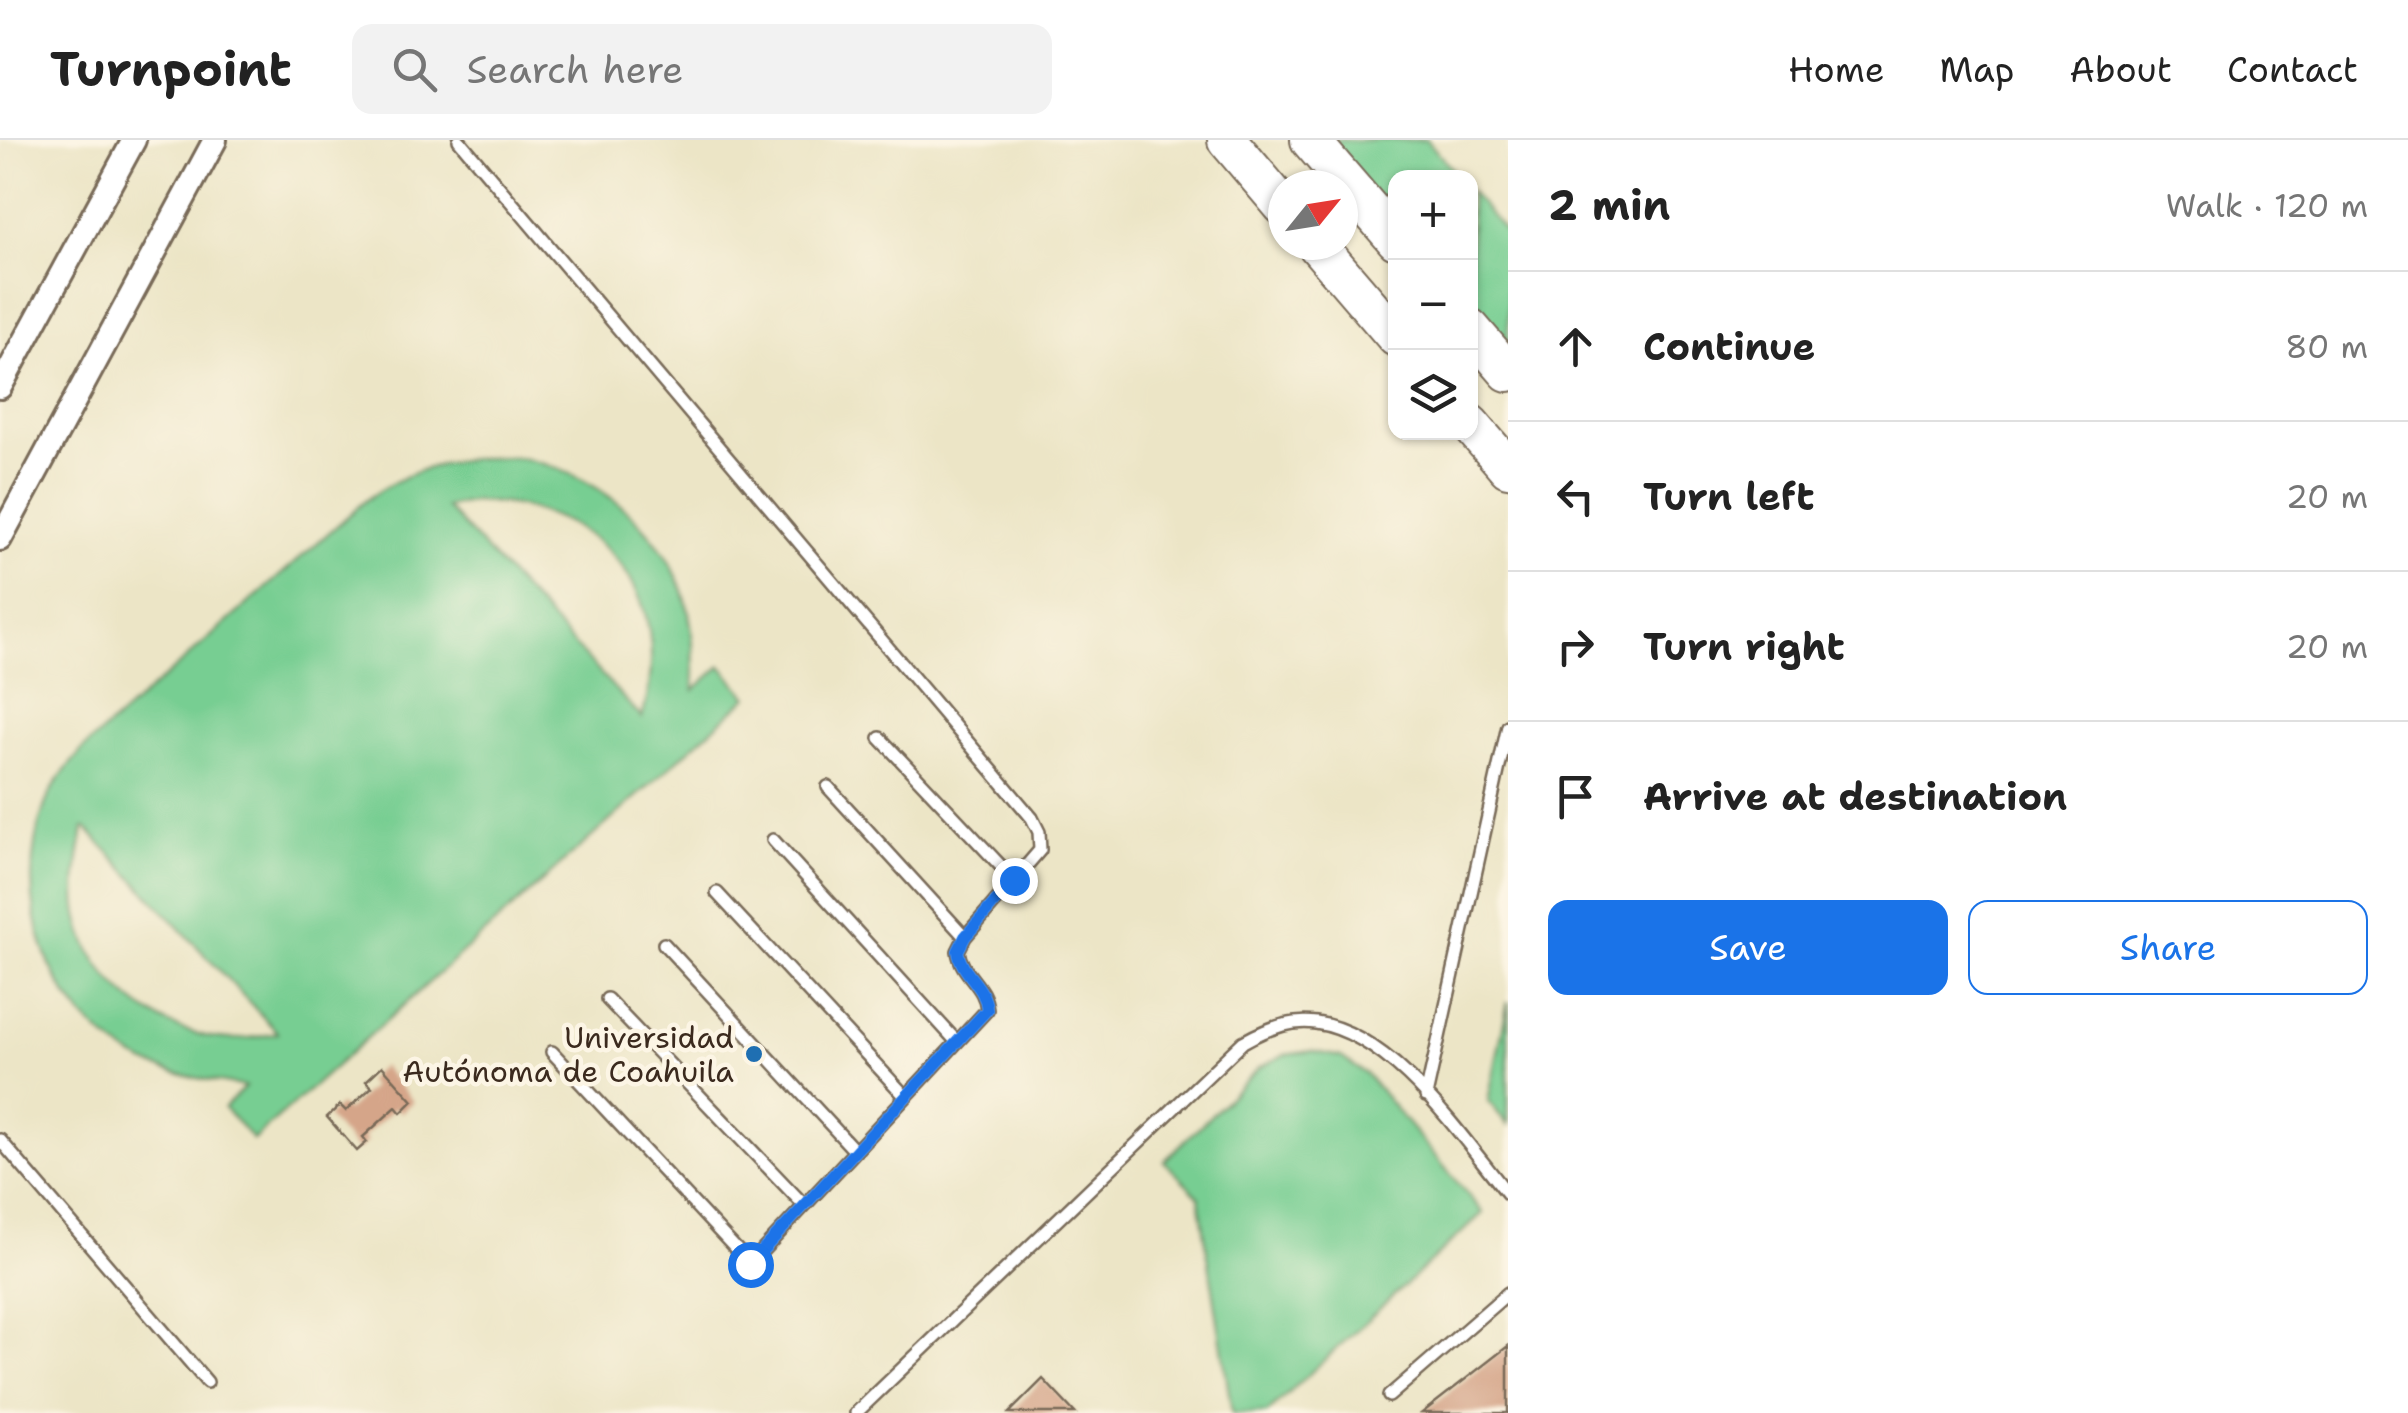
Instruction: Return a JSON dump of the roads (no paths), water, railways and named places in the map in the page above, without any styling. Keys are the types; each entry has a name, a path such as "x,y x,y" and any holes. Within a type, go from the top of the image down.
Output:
{"highway":[{"path":"1227,140 1268,188"},
{"path":"1310,140 1388,231"},
{"path":"1330,260 1388,327"},
{"path":"1478,337 1508,372"},
{"path":"1478,433 1508,468"}],"street":[{"path":"0,388 134,140"},
{"path":"0,539 216,140"}],"lane":[{"path":"459,140 1032,818 1039,832 1040,850 965,937 958,951 959,960 984,994 987,1010 750,1264 552,1052"},
{"path":"1426,1096 1508,726"},
{"path":"880,738 1014,880"},
{"path":"828,788 965,937"},
{"path":"773,840 957,1042"},
{"path":"717,894 906,1096"},
{"path":"664,944 855,1150"},
{"path":"607,999 804,1205"},
{"path":"856,1413 1243,1042 1281,1026 1313,1022 1344,1030 1388,1057 1508,1194"},
{"path":"0,1140 208,1382"},
{"path":"1389,1396 1508,1293"}],"place":[{"name":"Universidad Autónoma de Coahuila","path":"754,1054"}]}
